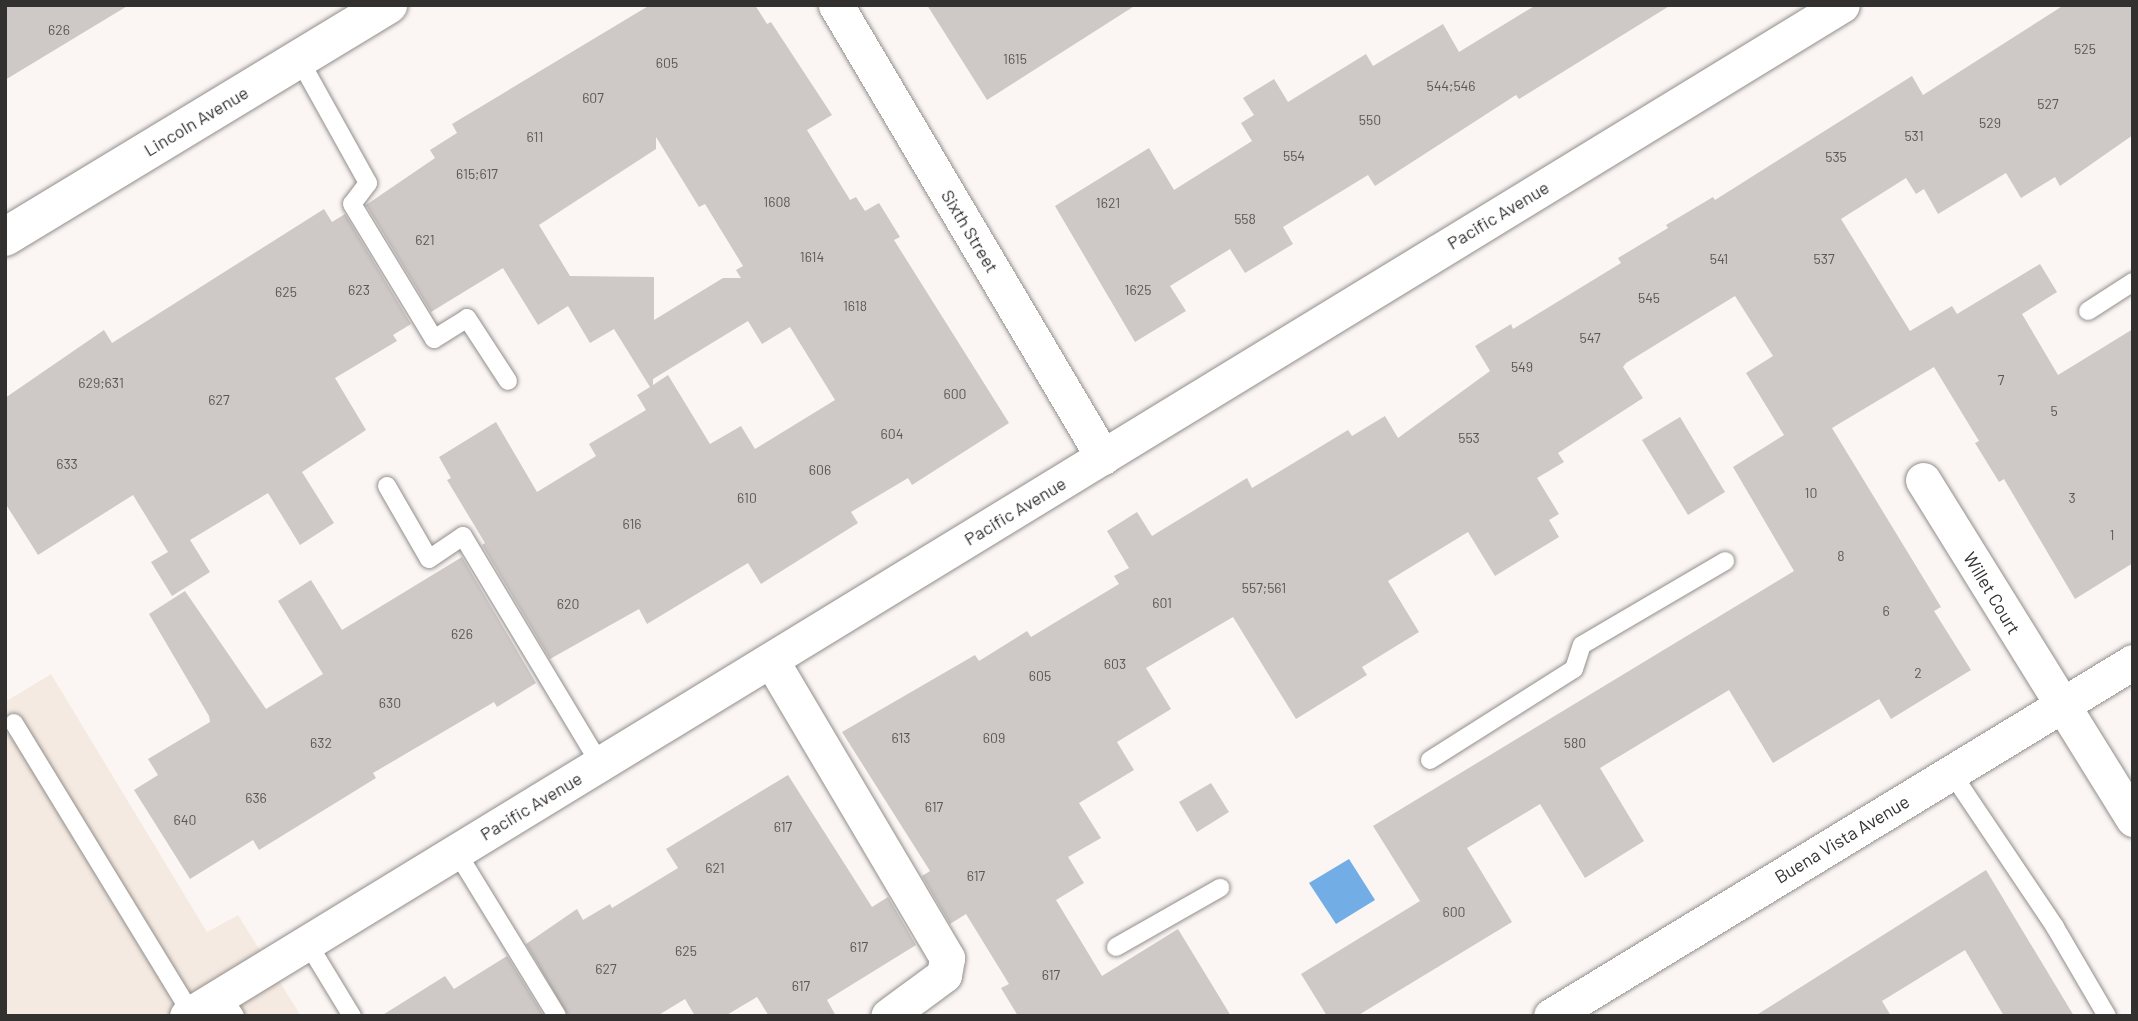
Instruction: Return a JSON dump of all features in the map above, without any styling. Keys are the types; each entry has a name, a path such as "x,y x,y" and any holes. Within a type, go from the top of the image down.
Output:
{"street":[{"name":"Lincoln Avenue","path":"5,237 388,5"},
{"name":"Sixth Street","path":"836,5 1103,457"},
{"name":"Pacific Avenue","path":"189,1014 228,1005 307,942 1842,5"},
{"name":"Willet Court","path":"1923,480 2133,819"},
{"path":"771,660 947,958 944,975 888,1016"},
{"name":"Buena Vista Avenue","path":"1551,1016 2133,662"}],"lane":[{"path":"299,59 368,183 352,204 435,339 467,318 508,381"},
{"path":"2088,311 2133,282"},
{"path":"387,486 429,559 463,536 600,764"},
{"path":"1430,760 1574,670 1582,645 1725,561"},
{"path":"14,723 189,1014"},
{"path":"1951,772 2054,927 2107,1016"},
{"path":"456,851 557,1016"},
{"path":"1116,947 1220,888"},
{"path":"307,942 352,1016"}],"shaded area":[{"path":"51,674 207,932 238,915 301,1016 5,1016 5,702"}],"water":[{"path":"1349,859 1375,900 1336,924 1309,883"}],"building":[{"path":"5,5 129,5 5,80"},
{"path":"650,5 755,5 767,24 771,22 832,115 807,130 850,200 856,197 865,211 879,203 900,237 894,240 1009,423 912,485 908,478 851,512 858,523 761,584 748,563 647,624 639,609 550,659 482,545 485,543 447,480 451,478 439,457 496,422 537,492 596,456 589,444 646,410 637,395 650,387 614,329 590,343 568,306 538,325 503,268 431,312 366,205 435,158 430,150 457,133 452,124","holes":["656,137 699,207 705,204 743,266 736,270 741,278 723,278 654,320 654,277 570,276 539,225 656,149","748,321 762,344 790,327 835,400 755,449 741,426 710,444 668,375 653,385 653,379"]},
{"path":"927,5 1136,5 987,100"},
{"path":"1536,5 1671,5 1519,99 1516,95 1375,186 1368,175 1283,227 1293,244 1245,273 1230,249 1170,286 1186,311 1135,342 1055,206 1149,148 1174,190 1252,141 1241,123 1254,115 1243,98 1274,79 1288,102 1366,54 1373,66 1443,24 1459,52"},
{"path":"2064,5 2133,5 2133,135 2060,186 2055,177 2021,198 2006,173 1938,214 1924,189 1916,194 1906,178 1841,219 1910,331 1952,306 1957,314 2040,264 2057,292 2022,314 2058,375 2133,329 2133,563 2075,599 2004,479 1999,482 1975,443 1979,441 1934,367 1832,428 1941,607 1934,611 1971,670 1891,719 1879,699 1773,763 1729,690 1600,768 1644,841 1585,878 1540,804 1467,848 1512,922 1357,1016 1327,1016 1301,974 1420,901 1373,826 1794,571 1733,467 1784,435 1746,373 1773,356 1735,296 1626,363 1623,367 1643,398 1558,453 1564,462 1537,478 1559,514 1549,520 1559,537 1495,576 1468,532 1388,581 1419,632 1362,667 1367,675 1296,719 1233,617 1146,668 1171,709 1117,742 1134,770 1079,803 1101,838 1068,857 1084,883 1056,900 1102,976 1178,929 1231,1016 1018,1016 1001,988 1009,984 966,914 950,924 922,876 930,871 842,732 975,655 979,661 1027,631 1031,637 1119,584 1114,576 1129,568 1107,531 1137,512 1152,536 1247,478 1252,488 1348,430 1352,436 1385,416 1398,438 1490,371 1475,346 1511,324 1513,329 1621,263 1618,258 1668,228 1666,225 1713,197 1715,200 1912,76 1923,95"},
{"path":"324,209 332,222 345,214 411,324 393,335 397,341 335,378 366,430 302,472 334,523 300,545 268,493 190,540 210,572 172,596 151,562 168,552 133,495 38,555 5,503 5,398 104,330 112,343"},
{"path":"1680,417 1725,492 1688,515 1642,440"},
{"path":"462,557 536,683 497,707 494,702 373,773 376,778 259,850 253,840 190,879 134,790 158,775 148,759 210,722 149,614 185,591 266,709 323,674 278,601 311,580 342,630"},
{"path":"788,775 872,907 888,897 916,945 827,1000 836,1016 769,1016 757,997 725,1016 695,1016 685,999 657,1016 568,1016 526,944 577,909 583,920 610,904 612,908 678,868 666,849"},
{"path":"1211,783 1229,812 1197,832 1179,802"},
{"path":"1986,870 2074,1016 2004,1016 1965,950 1882,1001 1891,1016 1755,1016"},
{"path":"507,956 544,1016 381,1016 445,976 454,989"}]}
